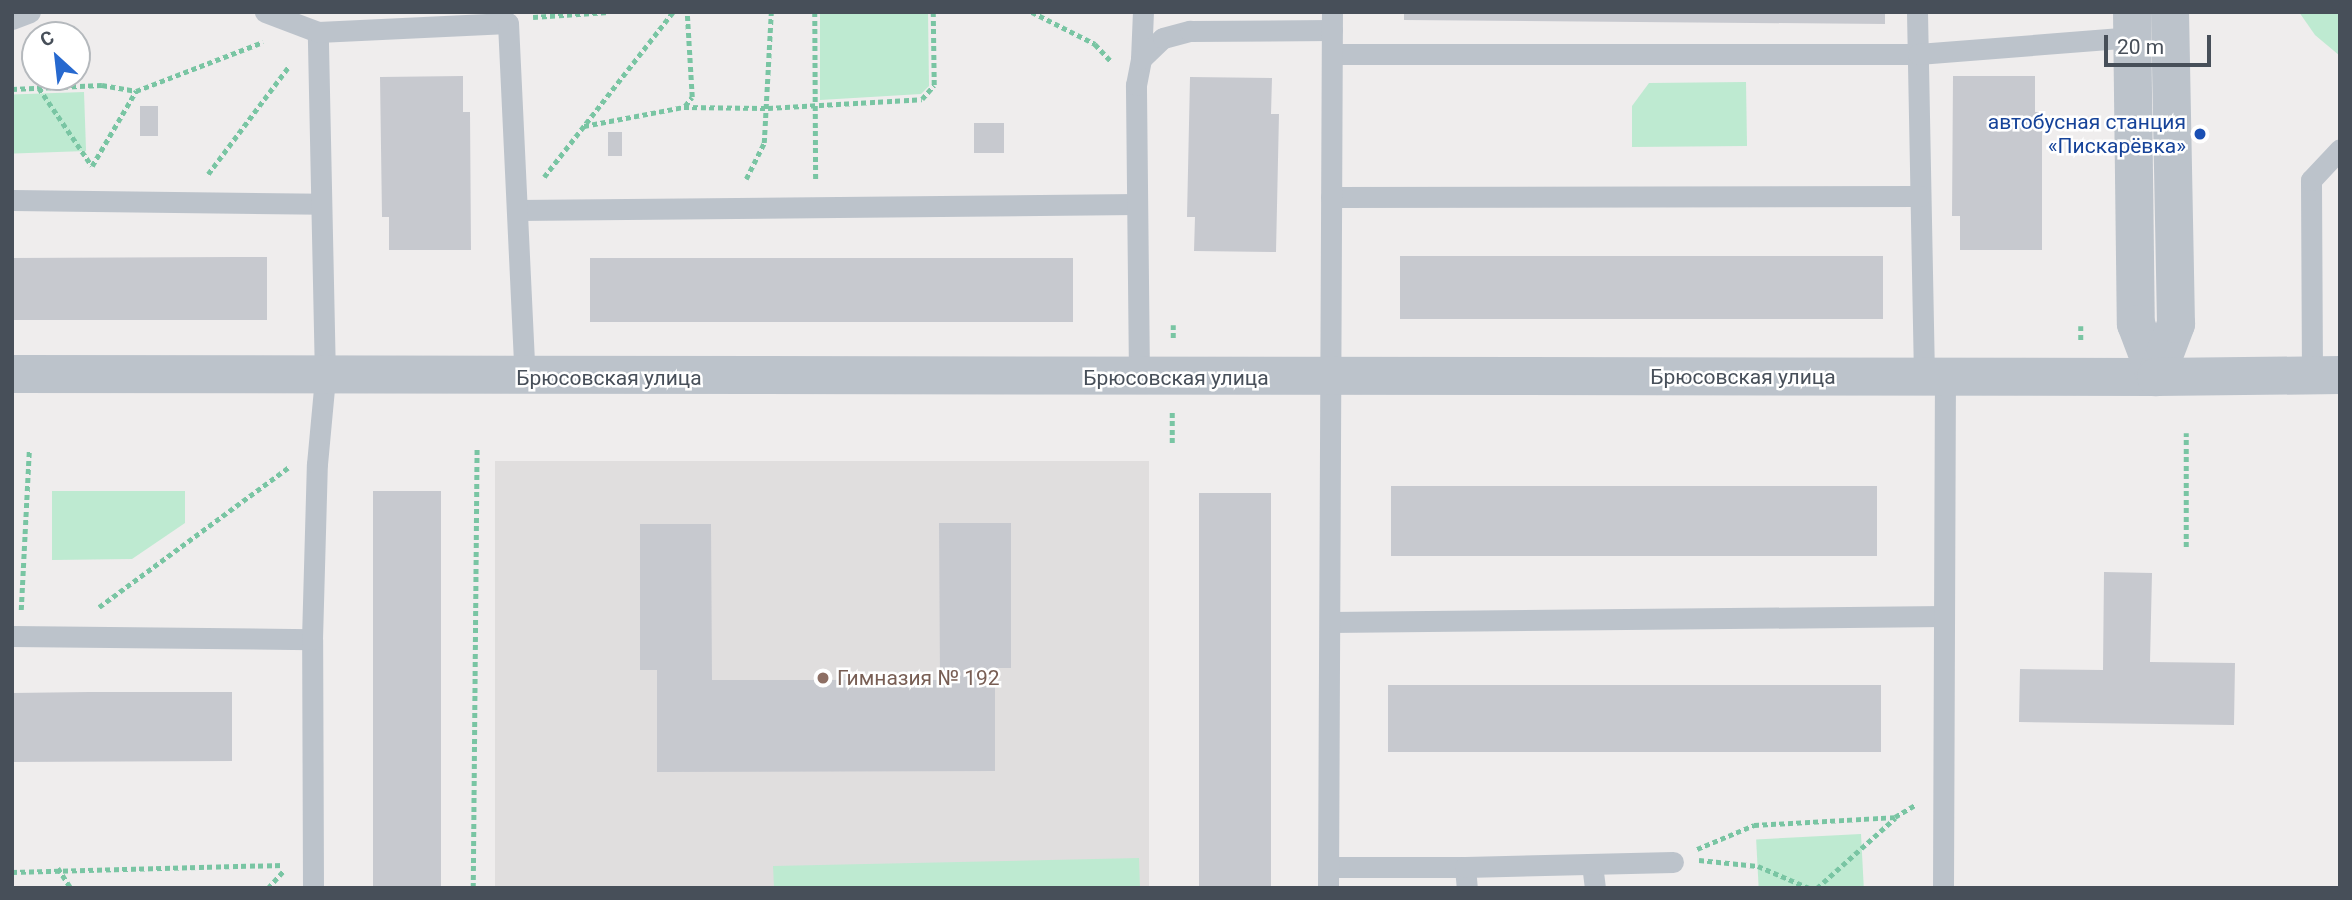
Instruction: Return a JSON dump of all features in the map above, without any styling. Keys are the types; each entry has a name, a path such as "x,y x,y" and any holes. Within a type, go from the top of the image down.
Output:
{"street":[{"path":"2156,377 2176,324 2170,12"},
{"path":"2132,24 2136,324 2156,377"},
{"name":"Брюсовская улица","path":"12,374 325,378 2326,375"}],"lane":[{"path":"12,19 30,12"},
{"path":"264,12 310,29 508,23 525,378"},
{"path":"1139,377 1136,85 1141,59 1143,12"},
{"path":"1917,12 1920,196 1935,377 1944,616 1943,888"},
{"path":"1141,59 1163,38 1190,31 1332,21 1328,877 1466,877 1592,864 1676,860"},
{"path":"1332,54 1918,54 2132,24"},
{"path":"310,29 321,205 325,378 317,464 312,639 313,888"},
{"path":"2326,375 2311,180 2340,149"},
{"path":"1331,197 1920,196"},
{"path":"12,201 321,205"},
{"path":"517,211 1137,204"},
{"path":"1329,622 1944,616"},
{"path":"16,636 312,639"},
{"path":"1592,864 1595,888"}],"path":[{"path":"508,23 609,12"},
{"path":"517,211 673,12"},
{"path":"684,107 692,97 687,12"},
{"path":"726,208 754,168 764,143 768,108 771,12"},
{"path":"816,12 816,207"},
{"path":"583,126 684,107 768,108 922,99 934,86 933,12"},
{"path":"1032,12 1095,44 1136,85"},
{"path":"91,86 136,91 310,29"},
{"path":"187,202 310,29"},
{"path":"41,91 116,202"},
{"path":"92,166 136,91"},
{"path":"2186,433 2186,547"},
{"path":"473,888 478,449"},
{"path":"16,636 29,450"},
{"path":"59,636 289,467"},
{"path":"1816,888 1895,817 1943,789"},
{"path":"1676,860 1754,825 1895,817"},
{"path":"1676,860 1758,866 1809,888"},
{"path":"12,872 58,868 287,865 268,888"},
{"path":"58,868 71,888"}],"shaded area":[{"name":"Гимназия № 192","path":"495,461 1149,461 1149,888 495,888"}],"green space":[{"path":"820,12 928,12 929,86 921,94 820,100"},
{"path":"2299,12 2340,12 2340,56 2315,35"},
{"path":"1746,82 1747,146 1632,147 1632,106 1649,83"},
{"path":"84,92 86,151 14,153 12,95"},
{"path":"52,491 185,491 185,523 132,559 52,560"},
{"path":"1861,834 1864,888 1759,888 1756,839"},
{"path":"1139,858 1140,888 774,888 773,866"}],"building":[{"path":"1404,12 1885,12 1885,24 1404,20"},
{"path":"463,76 463,112 470,112 471,250 389,250 389,217 382,217 380,77"},
{"path":"1953,76 2035,76 2035,112 2042,112 2042,250 1960,250 1960,216 1952,216"},
{"path":"1190,77 1272,78 1271,114 1279,114 1276,252 1194,251 1195,217 1187,217"},
{"path":"140,106 158,106 158,136 140,136"},
{"path":"974,123 1004,123 1004,153 974,153"},
{"path":"608,132 622,132 622,156 608,156"},
{"path":"1400,256 1883,256 1883,319 1400,319"},
{"path":"267,257 267,320 12,320 12,258"},
{"path":"590,258 1073,258 1073,322 590,322"},
{"path":"1391,486 1877,486 1877,556 1391,556"},
{"path":"373,491 441,491 441,888 373,888"},
{"path":"1199,493 1271,493 1271,888 1199,888"},
{"path":"939,523 1011,523 1011,668 995,668 995,771 657,772 657,670 640,670 640,524 711,524 712,680 940,680"},
{"path":"2104,572 2152,573 2150,662 2235,663 2234,725 2019,722 2020,669 2103,670"},
{"path":"1388,685 1881,685 1881,752 1388,752"},
{"path":"232,692 232,761 12,762 12,693"}],"place":[{"name":"автобусная станция «Пискарёвка»","path":"2200,134"},
{"name":"Гимназия № 192","path":"823,678"}]}
